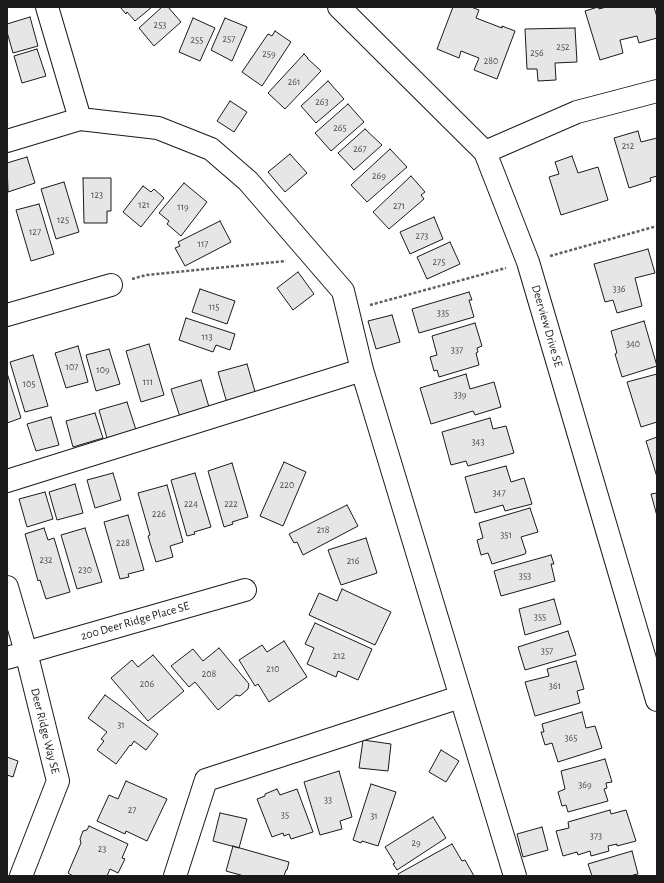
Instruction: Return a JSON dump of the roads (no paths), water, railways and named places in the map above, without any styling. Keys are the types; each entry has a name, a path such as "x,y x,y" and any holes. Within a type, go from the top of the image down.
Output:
{"street":[{"path":"47,7 80,119"},
{"name":"Deerview Drive SE","path":"339,7 486,152 528,262 657,700"},
{"path":"486,152 577,112 657,91"},
{"path":"7,141 80,119 158,128 211,149 248,181 343,291 362,370 515,876"},
{"path":"7,315 111,285"},
{"path":"7,481 362,370"},
{"name":"Deer Ridge Way SE","path":"7,587 16,655 58,781 29,873"},
{"name":"200 Deer Ridge Place SE","path":"16,655 245,590"},
{"path":"175,876 206,780 460,697"}]}
